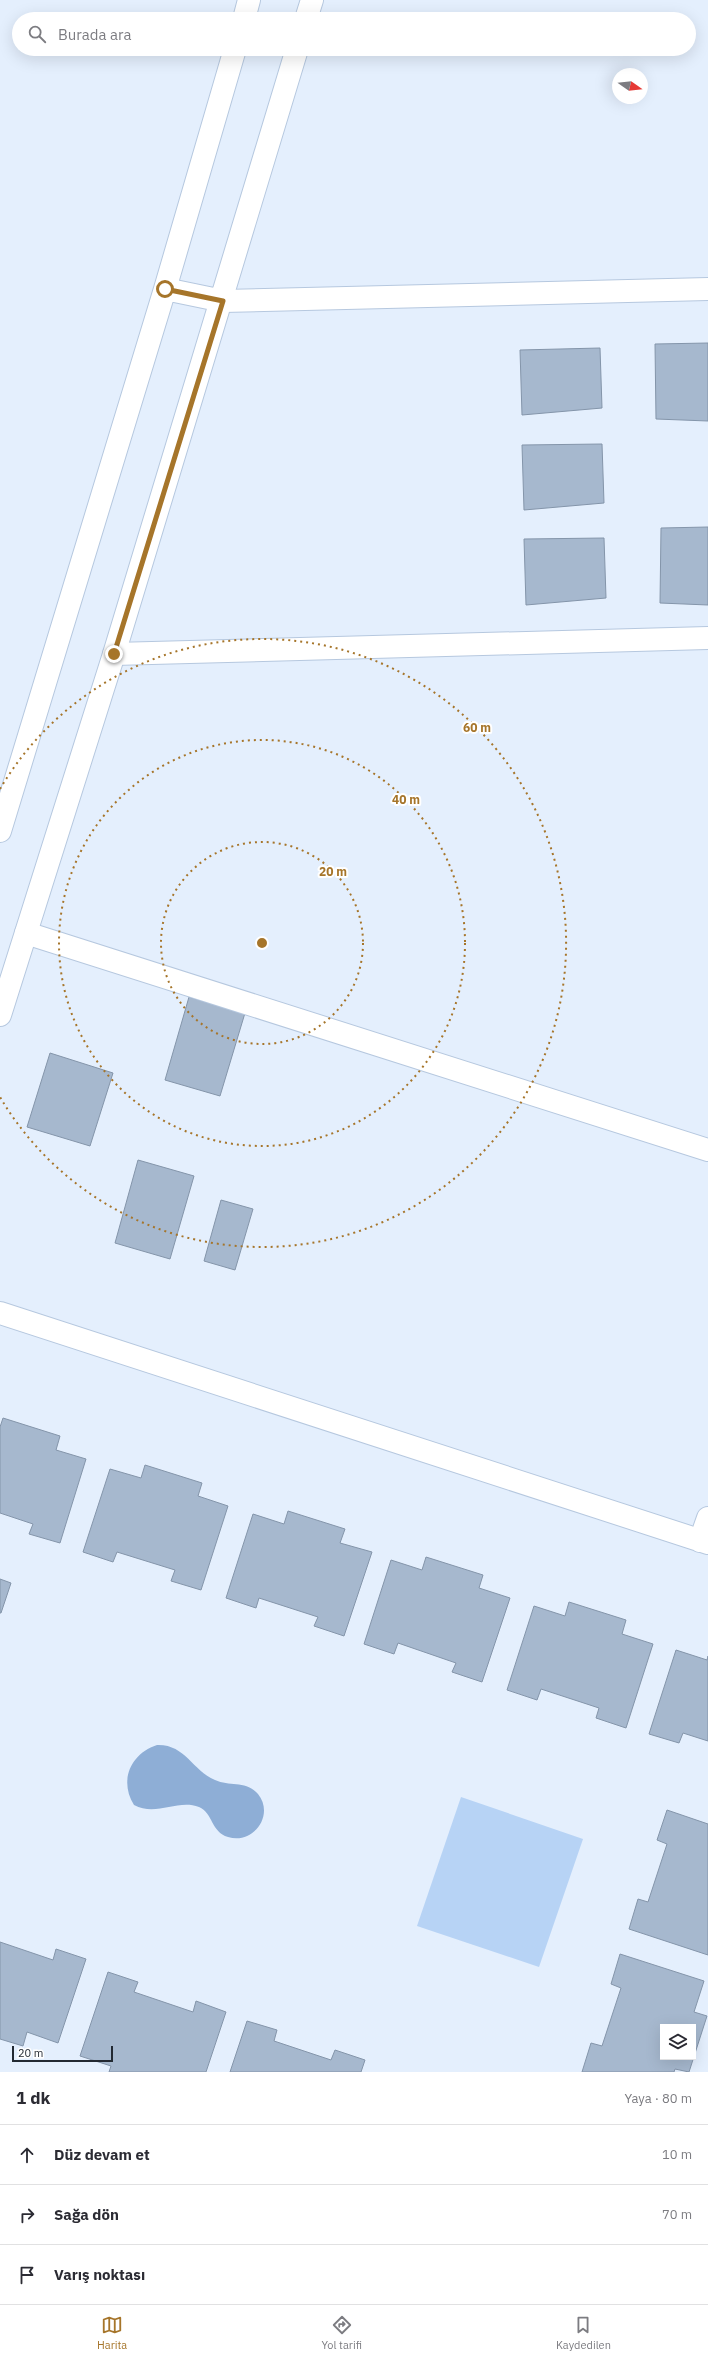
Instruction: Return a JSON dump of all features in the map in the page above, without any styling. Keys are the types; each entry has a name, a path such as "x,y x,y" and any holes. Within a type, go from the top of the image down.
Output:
{"street":[{"path":"246,12 249,0"},
{"path":"308,12 312,0"},
{"path":"0,832 165,289 233,56"},
{"path":"0,1015 223,301 295,56"},
{"path":"165,289 223,301 708,290"},
{"path":"114,654 708,638"},
{"path":"26,933 708,1150"},
{"path":"0,1313 704,1542 708,1518"}],"shaded area":[{"path":"157,1745 167,1746 182,1753 207,1776 215,1780 243,1785 253,1790 258,1794 263,1802 263,1819 259,1826 246,1837 228,1837 222,1835 218,1831 204,1810 199,1807 183,1805 150,1809 134,1805 127,1787 130,1769 140,1755"},
{"path":"461,1797 583,1839 539,1967 417,1926"}],"building":[{"path":"708,343 708,421 656,419 655,344"},
{"path":"600,348 602,408 522,415 520,350"},
{"path":"602,444 604,503 524,510 522,445"},
{"path":"708,527 708,605 660,603 661,528"},
{"path":"604,538 606,598 526,605 524,539"},
{"path":"189,997 245,1013 220,1096 165,1080"},
{"path":"50,1053 113,1073 90,1146 27,1127"},
{"path":"138,1160 194,1176 170,1259 115,1243"},
{"path":"221,1200 253,1209 235,1270 204,1261"},
{"path":"3,1418 60,1436 56,1450 86,1459 60,1543 29,1534 33,1524 0,1513 0,1427"},
{"path":"145,1465 202,1483 198,1496 228,1506 201,1590 171,1581 175,1570 117,1552 113,1562 83,1552 110,1469 141,1478"},
{"path":"288,1511 345,1529 340,1543 372,1552 344,1636 314,1626 318,1617 259,1598 256,1608 226,1598 253,1514 284,1524"},
{"path":"426,1557 483,1575 479,1588 510,1598 482,1682 452,1672 456,1663 398,1643 394,1654 364,1644 391,1560 422,1570"},
{"path":"0,1579 11,1583 1,1613 0,1613"},
{"path":"569,1602 626,1620 622,1634 653,1644 626,1728 596,1718 599,1708 541,1689 537,1700 507,1690 534,1606 565,1616"},
{"path":"676,1650 707,1660 708,1656 708,1741 683,1733 679,1743 649,1734"},
{"path":"667,1810 708,1824 708,1955 629,1929 638,1899 648,1902 667,1844 657,1840"},
{"path":"0,1942 53,1960 56,1949 86,1959 58,2043 27,2032 23,2046 0,2039"},
{"path":"620,1954 704,1981 694,2012 707,2016 696,2050 696,2024 660,2024 660,2060 693,2060 689,2072 675,2069 674,2072 582,2072 591,2043 602,2046 621,1988 611,1984"},
{"path":"108,1972 138,1982 134,1992 193,2012 196,2001 226,2012 206,2072 109,2072 111,2066 80,2056"},
{"path":"247,2021 277,2030 274,2041 331,2060 335,2050 365,2060 361,2072 230,2072"}],"route":[{"path":"114,654 223,301 165,289"}]}
